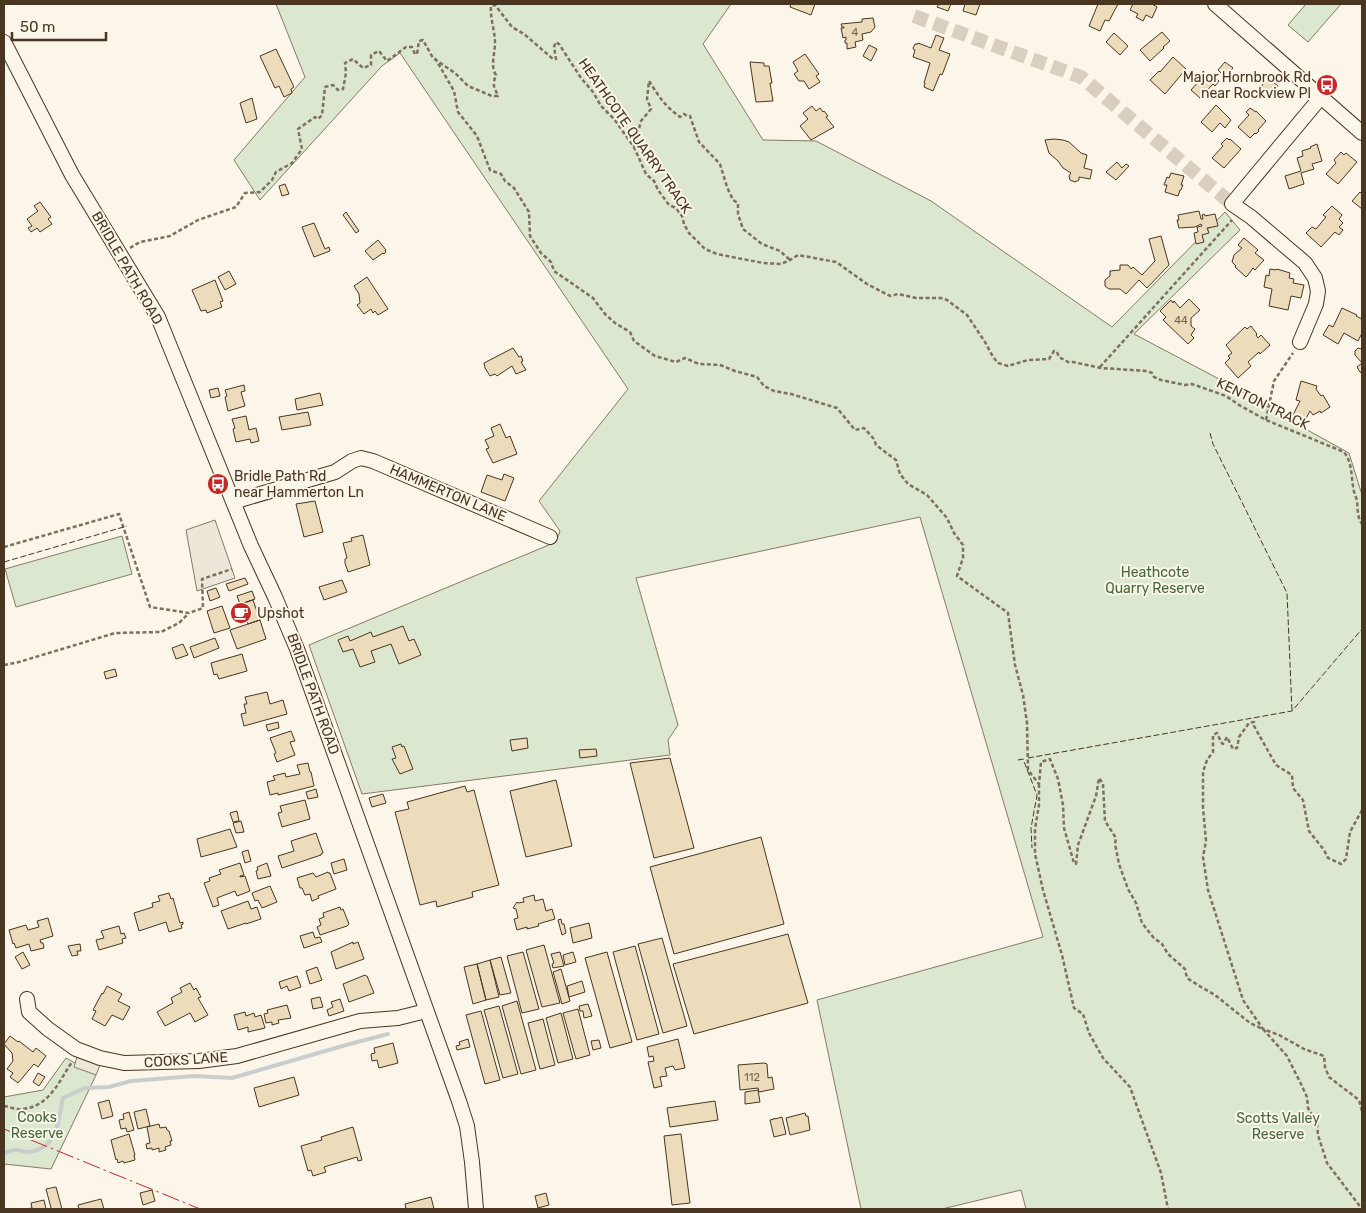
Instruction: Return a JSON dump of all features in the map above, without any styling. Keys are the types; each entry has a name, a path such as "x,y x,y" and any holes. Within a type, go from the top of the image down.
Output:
{"street":[{"path":"1215,4 1362,133"},
{"name":"BRIDLE PATH ROAD","path":"4,42 72,175 158,316 251,546 297,649 467,1126 476,1209"},
{"path":"1300,342 1316,304 1318,291 1315,278 1305,263 1232,204 1321,98"},
{"name":"HAMMERTON LANE","path":"233,502 336,472 352,461 361,458 373,461 550,537"},
{"name":"COOKS LANE","path":"27,999 29,1012 48,1029 76,1049 100,1058 124,1063 199,1062 237,1056 360,1021 398,1018 426,1011"}],"path":[{"name":"HEATHCOTE QUARRY TRACK","path":"139,243 170,236 198,220 236,207 245,193 260,192 272,180 276,172 292,163 302,149 298,129 322,115 325,87 333,86 338,90 342,88 346,74 345,63 353,59 363,68 371,64 371,55 379,52 387,61 406,47 412,47 417,54 419,41 422,40 433,58 455,72 468,86 492,96 498,96 493,83 496,75 492,69 495,42 490,16 491,6 495,5 512,27 524,34 553,59 556,58 554,46 556,42 559,44 581,78 634,147 646,174 654,181 658,190 670,205 676,208 682,216 689,233 705,249 717,254 763,263 781,264 798,255 836,262 866,284 890,296 898,294 916,298 941,298 947,300 966,315 993,357 998,362 1008,366 1028,360 1049,358 1054,351 1057,352 1058,357 1068,362 1100,367"},
{"path":"435,58 454,91 458,112 477,136 490,170 501,174 505,181 514,188 529,212 530,236 541,253 551,262 554,270 594,298 615,323 630,332 634,341 655,356 676,362 685,358 699,364 720,365 756,377 764,386 774,391 792,394 837,408 855,430 864,428 874,439 876,445 896,460 900,474 908,484 927,495 947,518 963,546 963,558 957,576 1008,613 1015,665 1023,695 1027,723 1028,770 1039,784"},
{"path":"634,147 641,121 651,108 647,99 649,81 668,108 680,117 684,114 690,116 699,142 720,164 727,187 733,200 738,204 738,214 742,229 762,244 780,251 790,260"},
{"path":"1100,367 1232,220 1232,204"},
{"path":"1266,420 1274,382 1300,342"},
{"name":"KENTON TRACK","path":"1100,367 1147,371 1161,380 1184,385 1192,384 1226,396 1266,420 1344,452 1348,457 1351,468 1352,487 1357,499 1359,520 1362,524"},
{"path":"4,547 119,514 150,607 189,613"},
{"path":"4,665 115,633 161,632 179,623 189,613 203,608 202,579 232,569"},
{"path":"1362,810 1350,832 1346,859 1341,864 1328,858 1309,832 1303,800 1293,788 1292,775 1276,764 1254,726 1254,722 1249,723 1239,737 1237,748 1233,749 1227,737 1223,744 1217,733 1213,736 1213,752 1207,760 1203,772 1203,808 1206,841 1203,857 1208,890 1243,1000 1286,1056 1302,1084 1307,1097 1308,1108 1317,1123 1318,1135 1327,1163 1362,1209"},
{"path":"1168,1209 1161,1173 1130,1087 1103,1058 1089,1033 1083,1014 1074,1008 1064,962 1043,890 1035,854 1035,829 1039,805 1041,762 1050,759 1058,779 1063,805 1064,828 1074,863 1076,864 1078,845 1096,796 1099,778 1103,784 1105,821 1116,838 1115,844 1119,864 1128,889 1136,903 1142,923 1153,937 1185,969 1187,978 1200,988 1215,995 1250,1023 1279,1035 1304,1049 1324,1056 1325,1067 1330,1077 1359,1100 1362,1111"},
{"path":"4,1106 23,1109 42,1103 55,1090 72,1062 76,1049"}],"green space":[{"name":"Heathcote Quarry Reserve","path":"276,4 731,4 703,44 763,140 816,141 931,201 1112,327 1225,212 1240,230 1134,334 1236,388 1349,453 1362,495 1362,1209 1026,1209 1021,1190 942,1209 861,1209 817,1000 1043,937 920,517 636,578 678,725 668,740 670,755 362,794 309,645 556,542 560,531 539,501 628,389 400,53 382,66 260,200 234,160 305,77"},
{"path":"1306,4 1341,4 1308,42 1288,25"},
{"path":"122,536 132,574 16,607 5,569"},
{"name":"Cooks Reserve","path":"66,1058 96,1075 51,1169 4,1164 4,1097 43,1090"}],"shaded area":[{"path":"215,520 235,578 197,591 186,530"},
{"path":"77,1057 100,1065 96,1075 74,1067"}],"building":[{"path":"791,4 815,4 811,15 790,7"},
{"path":"939,4 951,4 948,11 937,7"},
{"path":"965,4 980,4 976,15 963,11"},
{"path":"1098,4 1118,4 1109,21 1105,20 1100,31 1089,26"},
{"path":"1133,4 1152,4 1157,7 1152,18 1146,15 1143,21 1136,17 1138,14 1130,10"},
{"path":"873,18 875,27 871,32 862,34 863,40 855,42 856,47 847,49 846,37 843,38 841,28 844,27 841,24 862,22 862,19"},
{"path":"1162,32 1170,41 1150,61 1140,50"},
{"path":"1114,33 1128,46 1120,55 1106,42"},
{"path":"936,35 944,38 939,50 950,54 933,91 924,87 930,63 913,57 915,50 913,48 918,43 931,48"},
{"path":"869,45 877,49 871,61 863,56"},
{"path":"276,49 294,87 291,89 292,93 284,97 279,86 275,88 260,56"},
{"path":"805,54 819,74 816,76 820,82 809,89 804,81 799,81 794,74 798,71 793,62"},
{"path":"1173,57 1186,69 1165,94 1150,80"},
{"path":"750,62 764,63 764,66 769,66 773,101 756,102"},
{"path":"1225,62 1233,68 1225,77 1218,70"},
{"path":"1206,73 1219,81 1215,86 1213,84 1200,98 1191,90"},
{"path":"1268,78 1278,86 1270,95 1268,93 1266,96 1259,89"},
{"path":"252,98 257,119 246,123 240,103"},
{"path":"1216,105 1231,120 1225,128 1220,123 1212,132 1201,122"},
{"path":"812,106 816,111 820,108 824,111 834,127 811,140 800,126 808,119 803,113"},
{"path":"1250,108 1266,121 1259,131 1250,138 1238,127 1249,115 1246,112"},
{"path":"1227,138 1241,149 1224,168 1212,158 1223,146 1221,144"},
{"path":"1054,139 1069,142 1081,153 1087,155 1084,168 1092,170 1090,179 1079,177 1079,180 1075,182 1070,180 1069,176 1071,173 1063,168 1049,153 1045,140"},
{"path":"1317,144 1322,161 1312,164 1314,169 1301,173 1304,184 1289,189 1285,176 1301,171 1297,158 1303,156 1302,151"},
{"path":"1341,152 1344,155 1346,153 1357,162 1338,184 1326,174 1336,163 1334,160"},
{"path":"1117,162 1122,168 1126,164 1129,166 1116,180 1106,172"},
{"path":"1171,173 1184,176 1181,185 1183,185 1178,196 1165,192 1167,185 1164,185"},
{"path":"285,184 289,194 282,196 279,186"},
{"path":"1360,192 1362,194 1362,209 1352,201"},
{"path":"40,202 51,217 48,219 52,224 40,232 37,228 31,232 28,228 32,226 27,219 38,211 34,206"},
{"path":"1332,206 1342,215 1339,219 1343,223 1339,227 1343,230 1339,235 1335,232 1321,247 1306,233 1312,227 1316,229 1326,217 1323,215"},
{"path":"1199,211 1201,219 1203,219 1202,215 1204,214 1205,216 1215,214 1218,226 1207,228 1209,233 1202,235 1204,242 1196,244 1194,233 1198,232 1197,227 1202,226 1201,224 1195,227 1179,228 1177,220 1179,220 1178,215"},
{"path":"346,212 359,231 356,233 343,215"},
{"path":"314,223 325,249 329,247 330,251 314,257 302,227"},
{"path":"1161,236 1169,265 1147,288 1139,280 1126,294 1120,289 1109,289 1105,286 1105,280 1110,276 1110,271 1120,270 1120,265 1128,265 1131,269 1133,267 1142,275 1155,261 1149,239"},
{"path":"1244,238 1258,250 1255,253 1264,260 1255,270 1253,268 1246,277 1232,262 1234,255 1242,248 1238,245"},
{"path":"378,240 386,252 373,260 365,251"},
{"path":"1270,269 1290,273 1289,278 1294,279 1293,283 1304,285 1301,298 1291,296 1288,310 1269,306 1272,289 1264,287 1266,275 1269,276"},
{"path":"229,271 236,284 225,290 218,277"},
{"path":"367,277 388,309 378,315 375,311 373,313 371,309 364,314 357,305 360,303 359,294 354,286"},
{"path":"215,280 223,301 220,302 222,307 207,313 206,310 201,311 192,290"},
{"path":"1189,299 1200,310 1191,318 1191,326 1195,329 1191,335 1194,338 1188,344 1163,320 1166,317 1160,311 1171,300 1180,308"},
{"path":"1342,308 1362,319 1362,333 1358,341 1344,333 1338,344 1323,335 1329,325 1333,327"},
{"path":"1251,326 1258,338 1261,335 1270,345 1248,362 1251,366 1238,378 1225,363 1230,358 1228,356 1232,353 1226,345 1245,327 1247,329"},
{"path":"513,348 519,357 521,356 523,361 521,362 526,370 516,374 512,366 497,376 495,374 490,376 484,363"},
{"path":"1358,348 1362,349 1362,363 1355,355 1355,351"},
{"path":"1362,363 1362,374 1357,367"},
{"path":"1301,381 1317,386 1316,389 1321,396 1323,395 1330,407 1321,413 1320,411 1313,415 1310,411 1304,422 1293,415 1300,401 1296,400"},
{"path":"244,385 245,391 241,392 245,406 228,411 225,390"},
{"path":"218,388 220,396 211,398 209,390"},
{"path":"320,393 323,405 297,410 295,399"},
{"path":"308,412 311,425 282,430 279,417"},
{"path":"246,416 249,430 256,428 259,441 251,443 250,439 236,442 232,419"},
{"path":"500,424 506,438 510,436 517,454 493,463 486,449 489,448 485,440 494,436 491,428"},
{"path":"504,474 514,478 505,501 481,492 487,475 502,480"},
{"path":"315,501 323,532 304,537 296,504"},
{"path":"363,535 370,565 348,572 343,543 352,541 351,538"},
{"path":"245,578 248,584 229,591 226,584"},
{"path":"342,580 347,592 324,600 319,587"},
{"path":"216,588 220,597 210,601 207,591"},
{"path":"252,591 255,599 240,604 237,596"},
{"path":"253,600 260,620 248,624 241,604"},
{"path":"222,606 230,628 214,633 207,611"},
{"path":"260,620 266,639 237,649 230,630"},
{"path":"403,626 409,641 414,639 421,655 399,664 391,644 371,651 375,662 360,667 353,649 343,652 338,640 348,636 350,641 371,632 373,637"},
{"path":"215,638 219,648 194,658 190,647"},
{"path":"183,644 188,655 176,659 172,648"},
{"path":"242,654 247,671 219,679 217,674 214,675 211,663"},
{"path":"115,669 117,676 106,679 104,672"},
{"path":"267,692 270,704 283,700 287,714 244,726 241,714 246,713 244,704 247,704 245,697"},
{"path":"278,722 279,728 268,731 266,725"},
{"path":"291,731 295,741 290,742 295,755 277,762 274,754 276,753 270,738"},
{"path":"527,738 528,748 512,751 510,740"},
{"path":"401,744 402,747 404,746 413,769 400,774 392,759 396,758 392,747"},
{"path":"596,749 597,756 580,758 579,750"},
{"path":"670,758 694,848 654,858 630,763"},
{"path":"308,763 314,786 278,795 278,793 270,795 267,782 275,780 273,776 285,773 286,777 300,774 297,765"},
{"path":"556,780 572,846 526,857 510,791"},
{"path":"465,786 467,792 474,790 499,885 472,892 473,897 437,907 436,901 420,905 395,812 409,809 407,802"},
{"path":"316,789 318,797 308,799 306,792"},
{"path":"383,794 386,803 372,807 369,798"},
{"path":"305,800 310,819 282,827 278,813 282,812 280,806"},
{"path":"237,811 239,821 233,822 230,813"},
{"path":"241,821 244,832 236,833 233,823"},
{"path":"230,829 237,847 201,857 197,839"},
{"path":"316,833 323,853 282,868 278,856 294,851 291,841"},
{"path":"761,837 784,924 674,954 650,867"},
{"path":"248,850 251,861 245,863 242,852"},
{"path":"344,859 347,870 334,874 331,863"},
{"path":"240,863 244,875 240,877 245,876 250,891 237,896 235,891 217,898 219,905 213,907 204,883 210,881 209,878 221,874 219,870"},
{"path":"267,863 271,876 258,879 257,867"},
{"path":"328,872 336,889 318,896 319,898 312,901 310,894 305,895 302,888 300,888 297,878 313,873 316,877"},
{"path":"270,886 277,902 262,908 258,900 255,901 252,893"},
{"path":"169,893 171,899 173,898 180,923 183,922 182,928 169,932 166,922 139,931 134,913 153,907 152,903 160,901 158,896"},
{"path":"534,895 535,901 543,899 546,911 552,909 555,919 538,924 539,926 517,930 514,919 518,918 516,909 513,908 517,902 524,902 523,898"},
{"path":"248,901 251,909 257,907 261,919 228,929 221,911"},
{"path":"340,907 341,910 343,909 349,924 320,935 317,927 321,925 319,919 324,917 323,913"},
{"path":"48,918 53,936 40,940 44,948 31,951 29,944 16,948 9,930 26,925 28,930 39,927 37,921"},
{"path":"561,919 566,933 562,935 558,920"},
{"path":"589,923 592,938 573,943 570,928"},
{"path":"119,926 121,934 124,933 126,938 122,939 123,943 99,950 96,940 104,938 101,931"},
{"path":"313,932 315,938 320,937 322,942 304,948 300,936"},
{"path":"788,934 808,1003 694,1034 673,964"},
{"path":"662,938 687,1026 663,1033 638,944"},
{"path":"353,942 353,944 358,942 364,959 336,969 331,952"},
{"path":"80,944 81,951 77,951 78,955 72,956 68,946"},
{"path":"544,945 560,1003 542,1007 526,950"},
{"path":"635,946 659,1034 637,1040 613,952"},
{"path":"23,952 30,965 22,969 15,957"},
{"path":"523,952 539,1009 522,1013 507,956"},
{"path":"560,952 564,966 553,968 552,964 554,963 551,954"},
{"path":"573,952 576,962 565,965 563,955"},
{"path":"607,952 632,1042 610,1048 585,958"},
{"path":"501,957 511,993 500,995 490,960"},
{"path":"490,960 499,997 486,1000 477,964"},
{"path":"477,964 486,1000 473,1004 464,967"},
{"path":"317,967 322,980 310,984 306,971"},
{"path":"561,969 570,1001 562,1004 553,972"},
{"path":"365,975 374,993 349,1002 343,984"},
{"path":"297,976 301,987 289,991 287,986 281,989 279,982"},
{"path":"582,981 585,992 569,997 567,986"},
{"path":"190,983 194,990 196,988 201,997 198,998 208,1015 195,1022 190,1013 165,1026 157,1012 173,1003 171,998 182,992 180,988"},
{"path":"107,986 122,994 118,1001 130,1007 123,1020 112,1015 105,1026 92,1019 96,1011 93,1010"},
{"path":"320,997 323,1007 313,1009 311,999"},
{"path":"340,999 344,1011 329,1016 327,1010 333,1007 331,1002"},
{"path":"517,1001 536,1070 521,1074 502,1006"},
{"path":"588,1004 592,1016 584,1018 583,1011 580,1011 579,1006"},
{"path":"287,1005 291,1018 278,1020 279,1023 272,1025 272,1022 266,1023 264,1014 268,1013 267,1010"},
{"path":"499,1006 518,1074 503,1078 484,1010"},
{"path":"578,1009 590,1055 576,1059 563,1013"},
{"path":"481,1011 500,1080 485,1084 466,1015"},
{"path":"245,1012 246,1016 254,1013 255,1017 261,1015 265,1028 248,1032 248,1027 238,1030 234,1015"},
{"path":"561,1013 573,1059 558,1063 546,1018"},
{"path":"543,1019 555,1065 540,1069 528,1023"},
{"path":"10,1036 33,1052 36,1048 46,1056 38,1067 34,1064 18,1083 10,1077 13,1073 7,1069 13,1061 12,1053 4,1044"},
{"path":"468,1039 470,1047 457,1050 456,1046 460,1045 459,1042"},
{"path":"678,1039 685,1068 675,1070 673,1066 665,1068 667,1076 660,1077 662,1086 654,1088 648,1062 654,1061 653,1056 649,1057 647,1047"},
{"path":"599,1040 601,1048 593,1050 591,1041"},
{"path":"393,1043 398,1063 379,1068 377,1060 372,1061 371,1054 375,1053 374,1048"},
{"path":"767,1064 768,1078 772,1077 774,1089 759,1092 758,1088 740,1090 738,1065"},
{"path":"38,1073 45,1077 39,1086 33,1082"},
{"path":"294,1077 299,1095 259,1107 254,1088"},
{"path":"758,1090 760,1102 745,1104 745,1092"},
{"path":"109,1100 113,1116 102,1119 98,1103"},
{"path":"715,1101 718,1120 670,1127 667,1108"},
{"path":"146,1109 150,1126 138,1129 134,1112"},
{"path":"129,1112 134,1130 127,1132 126,1128 121,1129 119,1120 124,1119 123,1114"},
{"path":"805,1113 808,1116 810,1130 790,1135 786,1118"},
{"path":"782,1117 786,1134 774,1137 770,1120"},
{"path":"159,1124 160,1128 166,1127 172,1141 170,1141 171,1145 165,1147 166,1150 159,1152 159,1148 147,1149 146,1144 150,1143 147,1127"},
{"path":"353,1127 362,1160 358,1161 357,1157 324,1167 326,1172 313,1176 311,1170 308,1171 301,1146 322,1140 321,1137"},
{"path":"129,1134 135,1160 118,1163 111,1140"},
{"path":"681,1134 690,1203 672,1205 664,1136"},
{"path":"56,1187 62,1209 48,1209 51,1208 46,1189"},
{"path":"152,1190 155,1201 143,1205 140,1193"},
{"path":"546,1193 549,1205 538,1208 535,1196"},
{"path":"431,1197 434,1209 406,1209 405,1204"},
{"path":"101,1199 104,1209 79,1209 78,1205"},
{"path":"44,1200 46,1209 26,1209 32,1208 31,1203"}],"waterway":[{"path":"4,1153 16,1150 27,1152 45,1146 55,1133 63,1098 85,1088 109,1087 131,1081 195,1076 232,1078 388,1034"}],"tunnel":[{"path":"914,16 1081,77 1232,204"}],"fence":[{"path":"1210,433 1213,444 1287,593 1292,711"},
{"path":"4,562 127,526"},
{"path":"1028,758 1292,711 1362,629"},
{"path":"1018,760 1023,759 1037,795 1031,828 1032,848"}],"power":[{"path":"4,1129 200,1209"}],"place":[{"name":"Major Hornbrook Rd near Rockview Pl","path":"1327,85"},
{"name":"Bridle Path Rd near Hammerton Ln","path":"218,484"},
{"name":"Upshot","path":"241,613"}],"park label":[{"name":"Scotts Valley Reserve","path":"1278,1126"}]}
